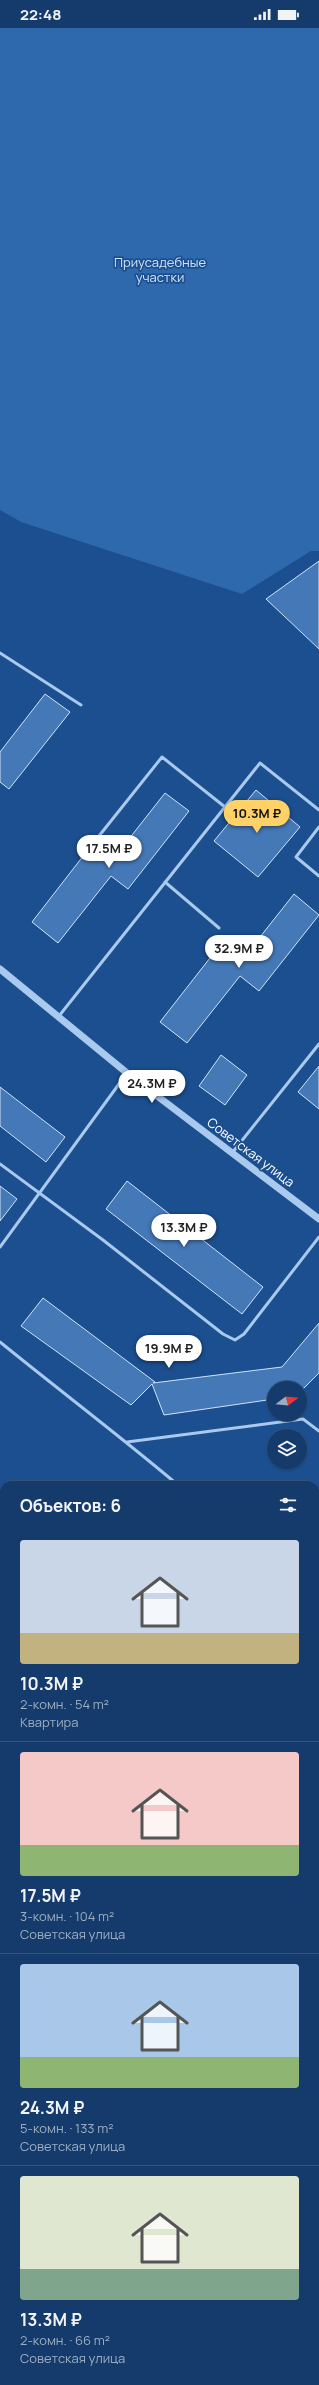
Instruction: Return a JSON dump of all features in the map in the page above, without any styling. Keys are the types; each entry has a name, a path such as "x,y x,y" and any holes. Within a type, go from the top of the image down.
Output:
{"street":[{"name":"Советская улица","path":"0,969 127,1073 319,1219"}],"lane":[{"path":"0,653 81,705"},
{"path":"99,836 162,757 225,807"},
{"path":"59,1016 260,763 319,810"},
{"path":"319,827 296,857 319,876"},
{"path":"165,882 220,928"},
{"path":"232,1153 319,1044"},
{"path":"0,1247 127,1073"},
{"path":"0,1164 39,1192 223,1334 236,1340 244,1334 319,1237"},
{"path":"0,1342 98,1422 127,1442 173,1481"},
{"path":"127,1442 303,1419 319,1431"}],"green space":[{"name":"Приусадебные участки","path":"0,28 319,28 319,551 311,551 242,594 21,522 0,510"}],"building":[{"path":"319,561 319,649 266,599"},
{"path":"45,694 70,712 9,789 0,782 0,752"},
{"path":"256,790 300,827 258,877 214,841"},
{"path":"165,793 189,811 128,889 111,876 58,943 32,922 94,842 114,858"},
{"path":"294,894 319,915 259,991 240,976 187,1043 160,1022 224,940 245,956"},
{"path":"221,1055 247,1075 225,1105 199,1086"},
{"path":"319,1066 319,1109 298,1092"},
{"path":"0,1087 65,1137 46,1162 0,1126"},
{"path":"127,1181 263,1287 242,1314 106,1209"},
{"path":"0,1186 17,1199 0,1221"},
{"path":"43,1298 155,1382 153,1383 282,1367 319,1323 319,1373 307,1385 307,1381 267,1381 267,1400 164,1415 152,1384 131,1405 21,1326"}]}
